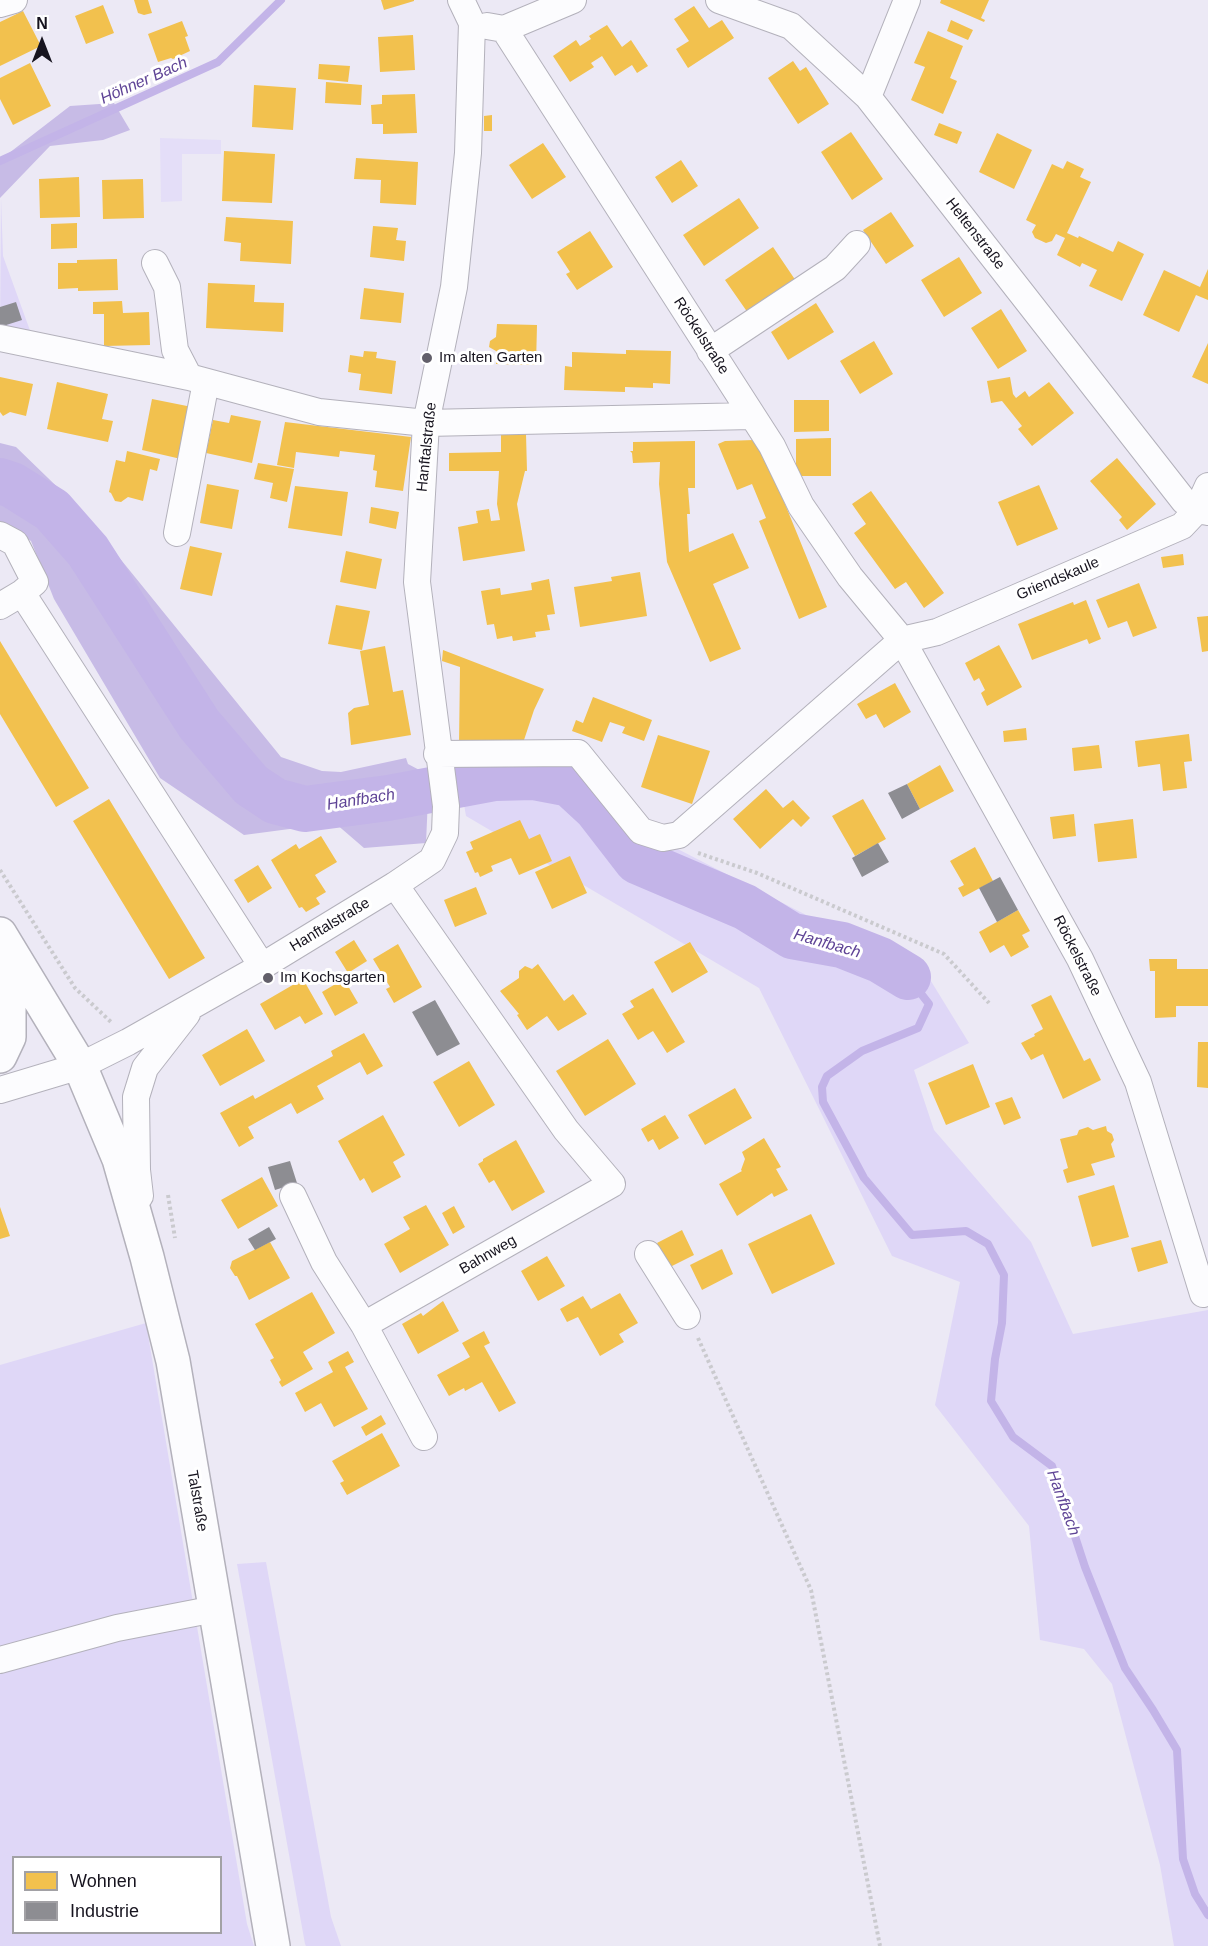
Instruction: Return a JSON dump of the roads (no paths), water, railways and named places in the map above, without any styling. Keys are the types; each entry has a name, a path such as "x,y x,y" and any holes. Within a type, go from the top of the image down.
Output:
{"main road":[{"name":"Talstraße","path":"0,934 80,1066 119,1159 147,1257 173,1361 273,1946"},
{"path":"0,952 9,980 9,1037 0,1056"}],"street":[{"path":"0,4 14,0"},
{"name":"Hanftalstraße","path":"0,1090 80,1066 195,1005 395,885 432,860 445,833 446,807 417,582 426,423 454,287 468,153 472,23 461,0"},
{"path":"472,23 504,29 573,0"},
{"name":"Heltenstraße","path":"719,0 791,26 868,97 1185,501 1203,511"},
{"path":"868,97 907,0"},
{"name":"Röckelstraße","path":"504,29 772,446 801,506 850,577 902,640 1080,959 1138,1082 1203,1294"},
{"path":"710,351 835,268 857,244"},
{"path":"155,263 167,287 175,350 197,380 177,533"},
{"path":"0,338 197,380 319,412 426,423 752,416"},
{"path":"1203,511 1208,486"},
{"name":"Griendskaule","path":"902,640 937,632 1182,526 1203,511"},
{"path":"0,535 15,543 35,582 0,606"},
{"path":"22,593 262,966"},
{"path":"439,763 578,753 641,831 663,838 679,835 902,640"},
{"name":"Bahnweg","path":"364,1325 612,1184 566,1130 395,885"},
{"name":"Hanftalstraße","path":"147,1257 137,1170 136,1097 145,1068 195,1005"},
{"path":"293,1196 324,1262 364,1325 424,1437"},
{"path":"648,1254 687,1316"},
{"path":"0,1660 117,1628 215,1609"}],"waterway":[{"name":"Höhner Bach","path":"0,161 218,62 281,0"},
{"name":"Hanfbach","path":"0,481 12,485 52,510 88,551 199,724 251,785 275,801 305,809 388,798 495,778 533,777 570,784 596,808 637,861 745,907 792,936 842,945 880,960 908,977"},
{"name":"Hanfbach","path":"908,977 929,1004 918,1028 862,1051 827,1076 822,1087 823,1102 864,1178 912,1235 966,1231 988,1244 1004,1275 1002,1323 995,1359 991,1401 1013,1437 1052,1466 1085,1567 1125,1668 1177,1750 1183,1859 1195,1894 1208,1915"}],"place":[{"name":"Im alten Garten","path":"427,358"},
{"name":"Im Kochsgarten","path":"268,978"}]}
